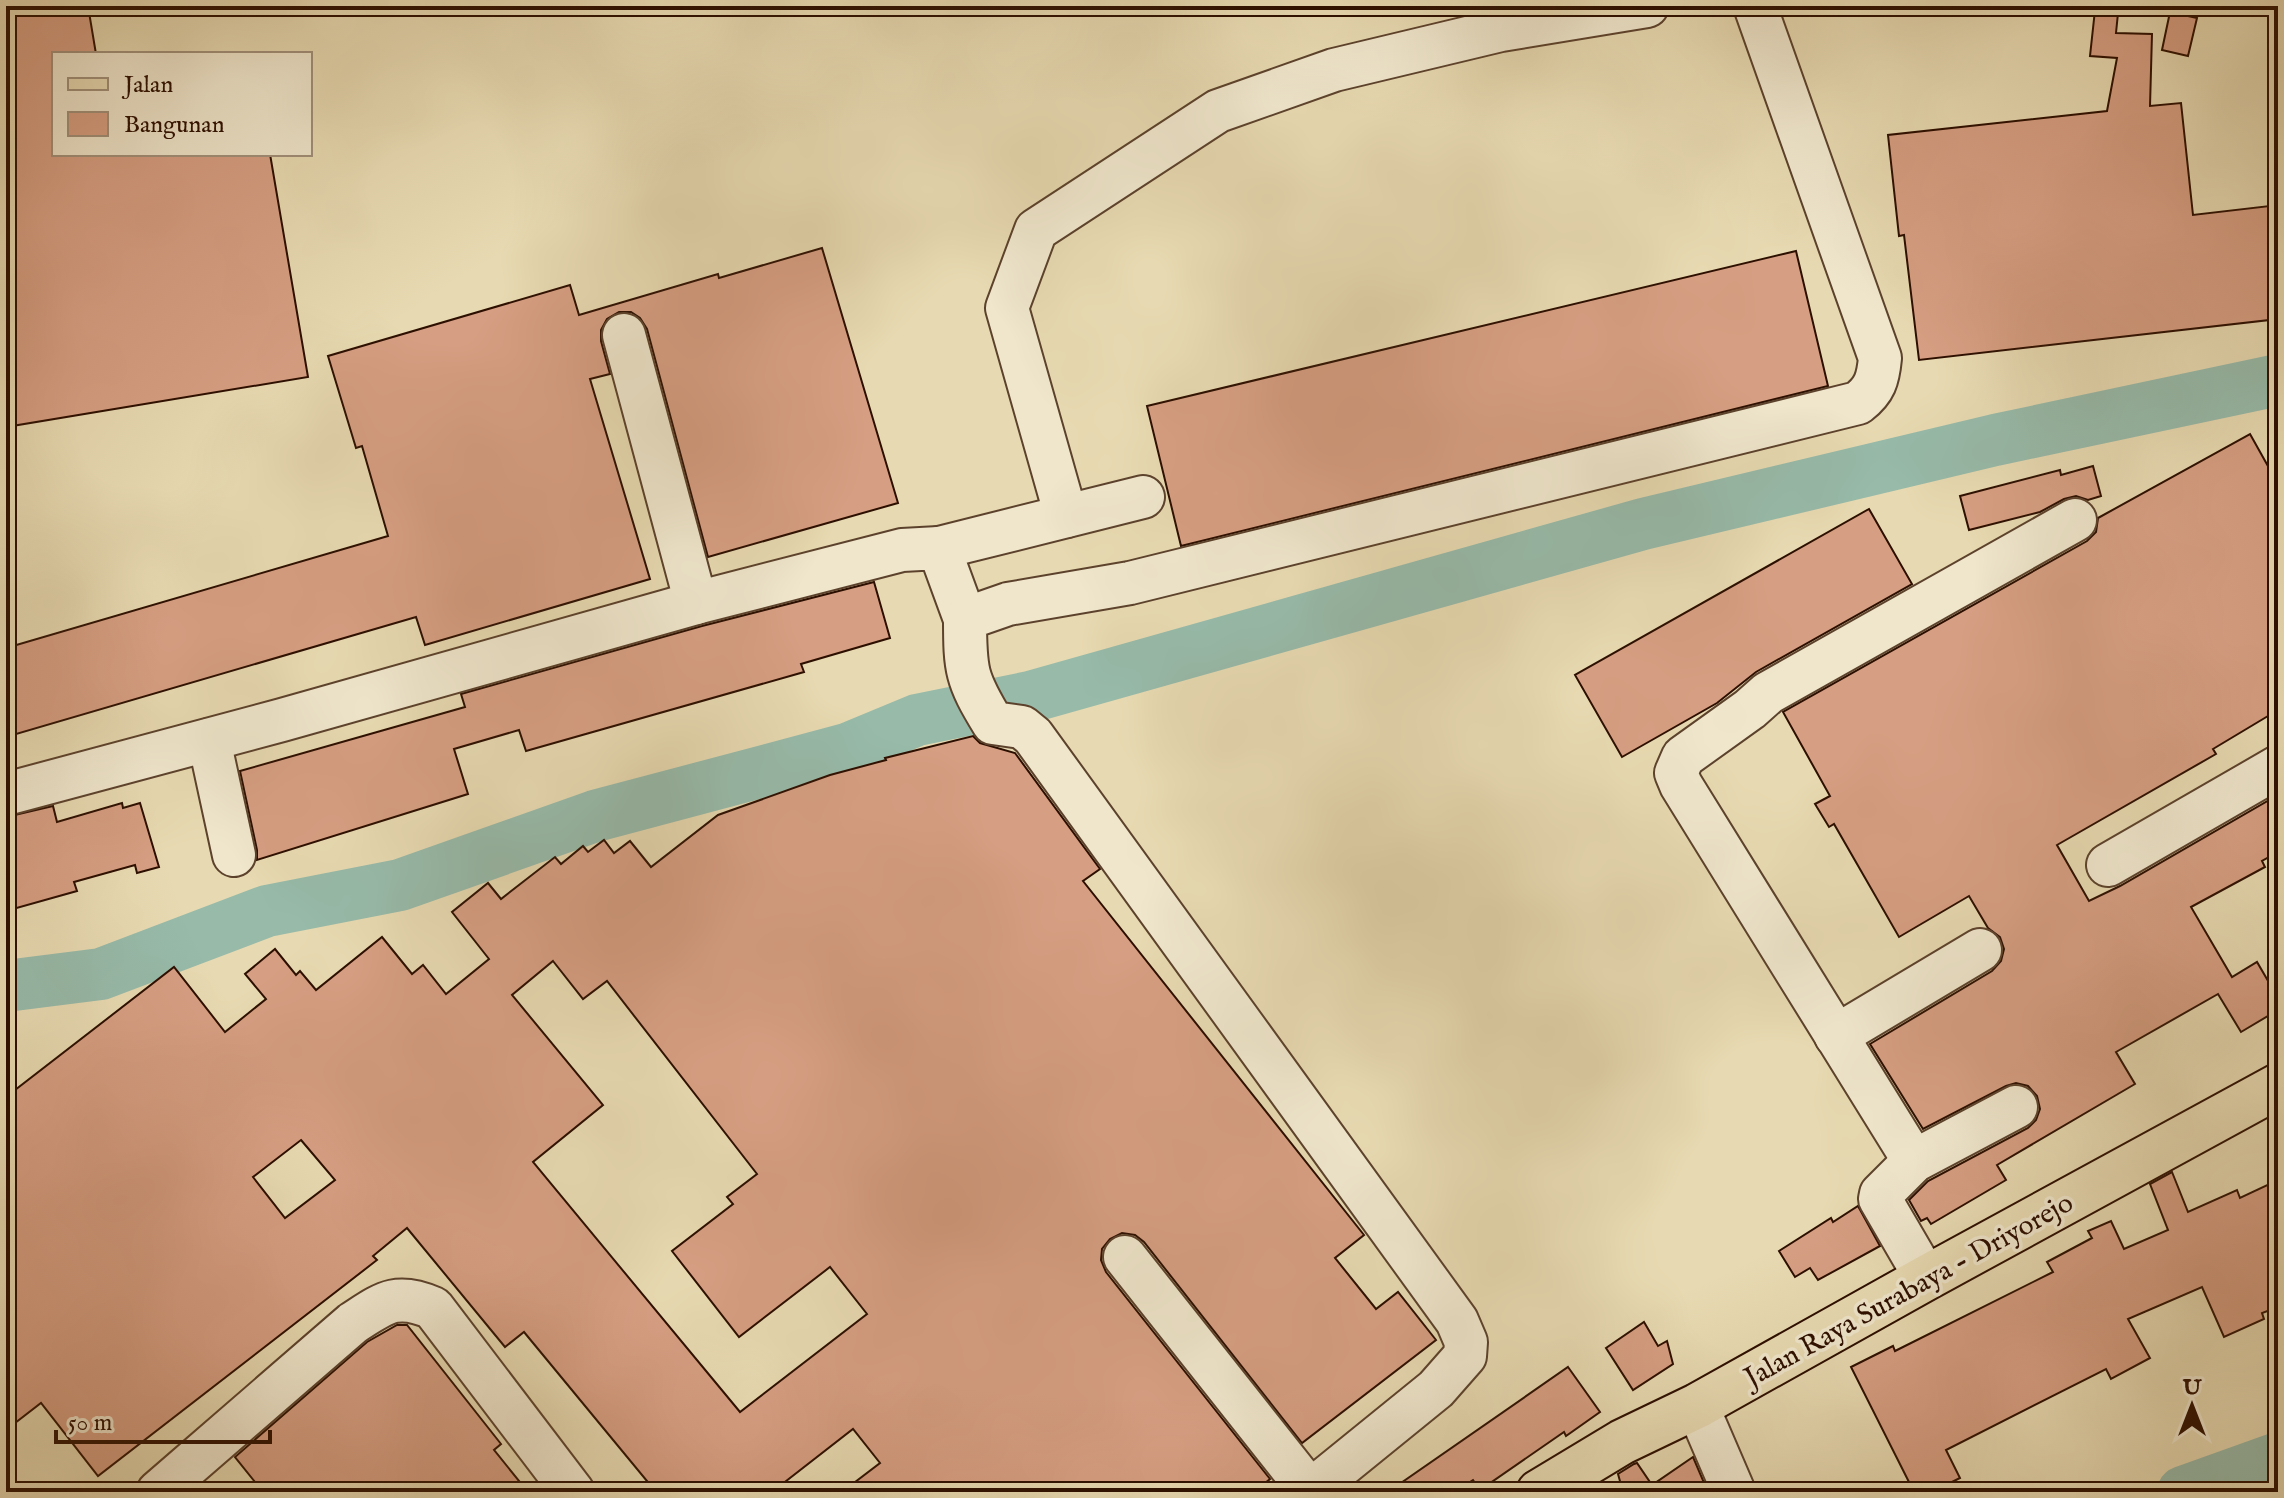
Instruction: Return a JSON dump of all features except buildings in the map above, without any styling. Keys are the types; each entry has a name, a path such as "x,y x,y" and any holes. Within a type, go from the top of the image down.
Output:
{"main road":[{"name":"Jalan Raya Surabaya - Driyorejo","path":"1539,1492 1622,1442 1697,1406 2278,1086"}],"street":[{"path":"1066,516 1007,308 1036,230 1218,111 1334,70 1501,30 1647,6"},
{"path":"965,619 1008,604 1130,583 1858,403 1871,393 1878,380 1880,358 1755,6"},
{"path":"624,335 696,603"},
{"path":"6,794 696,603 902,550 939,548 1143,497"},
{"path":"1914,1161 1676,773 1683,757 1768,693 2075,520"},
{"path":"939,548 965,619 965,667 983,706 1033,736 1457,1321 1466,1342 1465,1356 1436,1389 1310,1492 1125,1257"},
{"path":"209,740 234,855"},
{"path":"2108,865 2278,767"},
{"path":"1836,1036 1980,950"},
{"path":"1926,1278 1880,1196 1884,1188 1914,1161 2016,1107"},
{"path":"158,1492 353,1323 386,1302 402,1299 416,1300 433,1308 573,1492"},
{"path":"1697,1406 1734,1492"}],"waterway":[{"path":"6,986 101,974 267,911 400,885 595,816 847,749 917,720 1030,697 1643,524 1995,440 2278,380"},
{"path":"2183,1492 2278,1458"}]}
